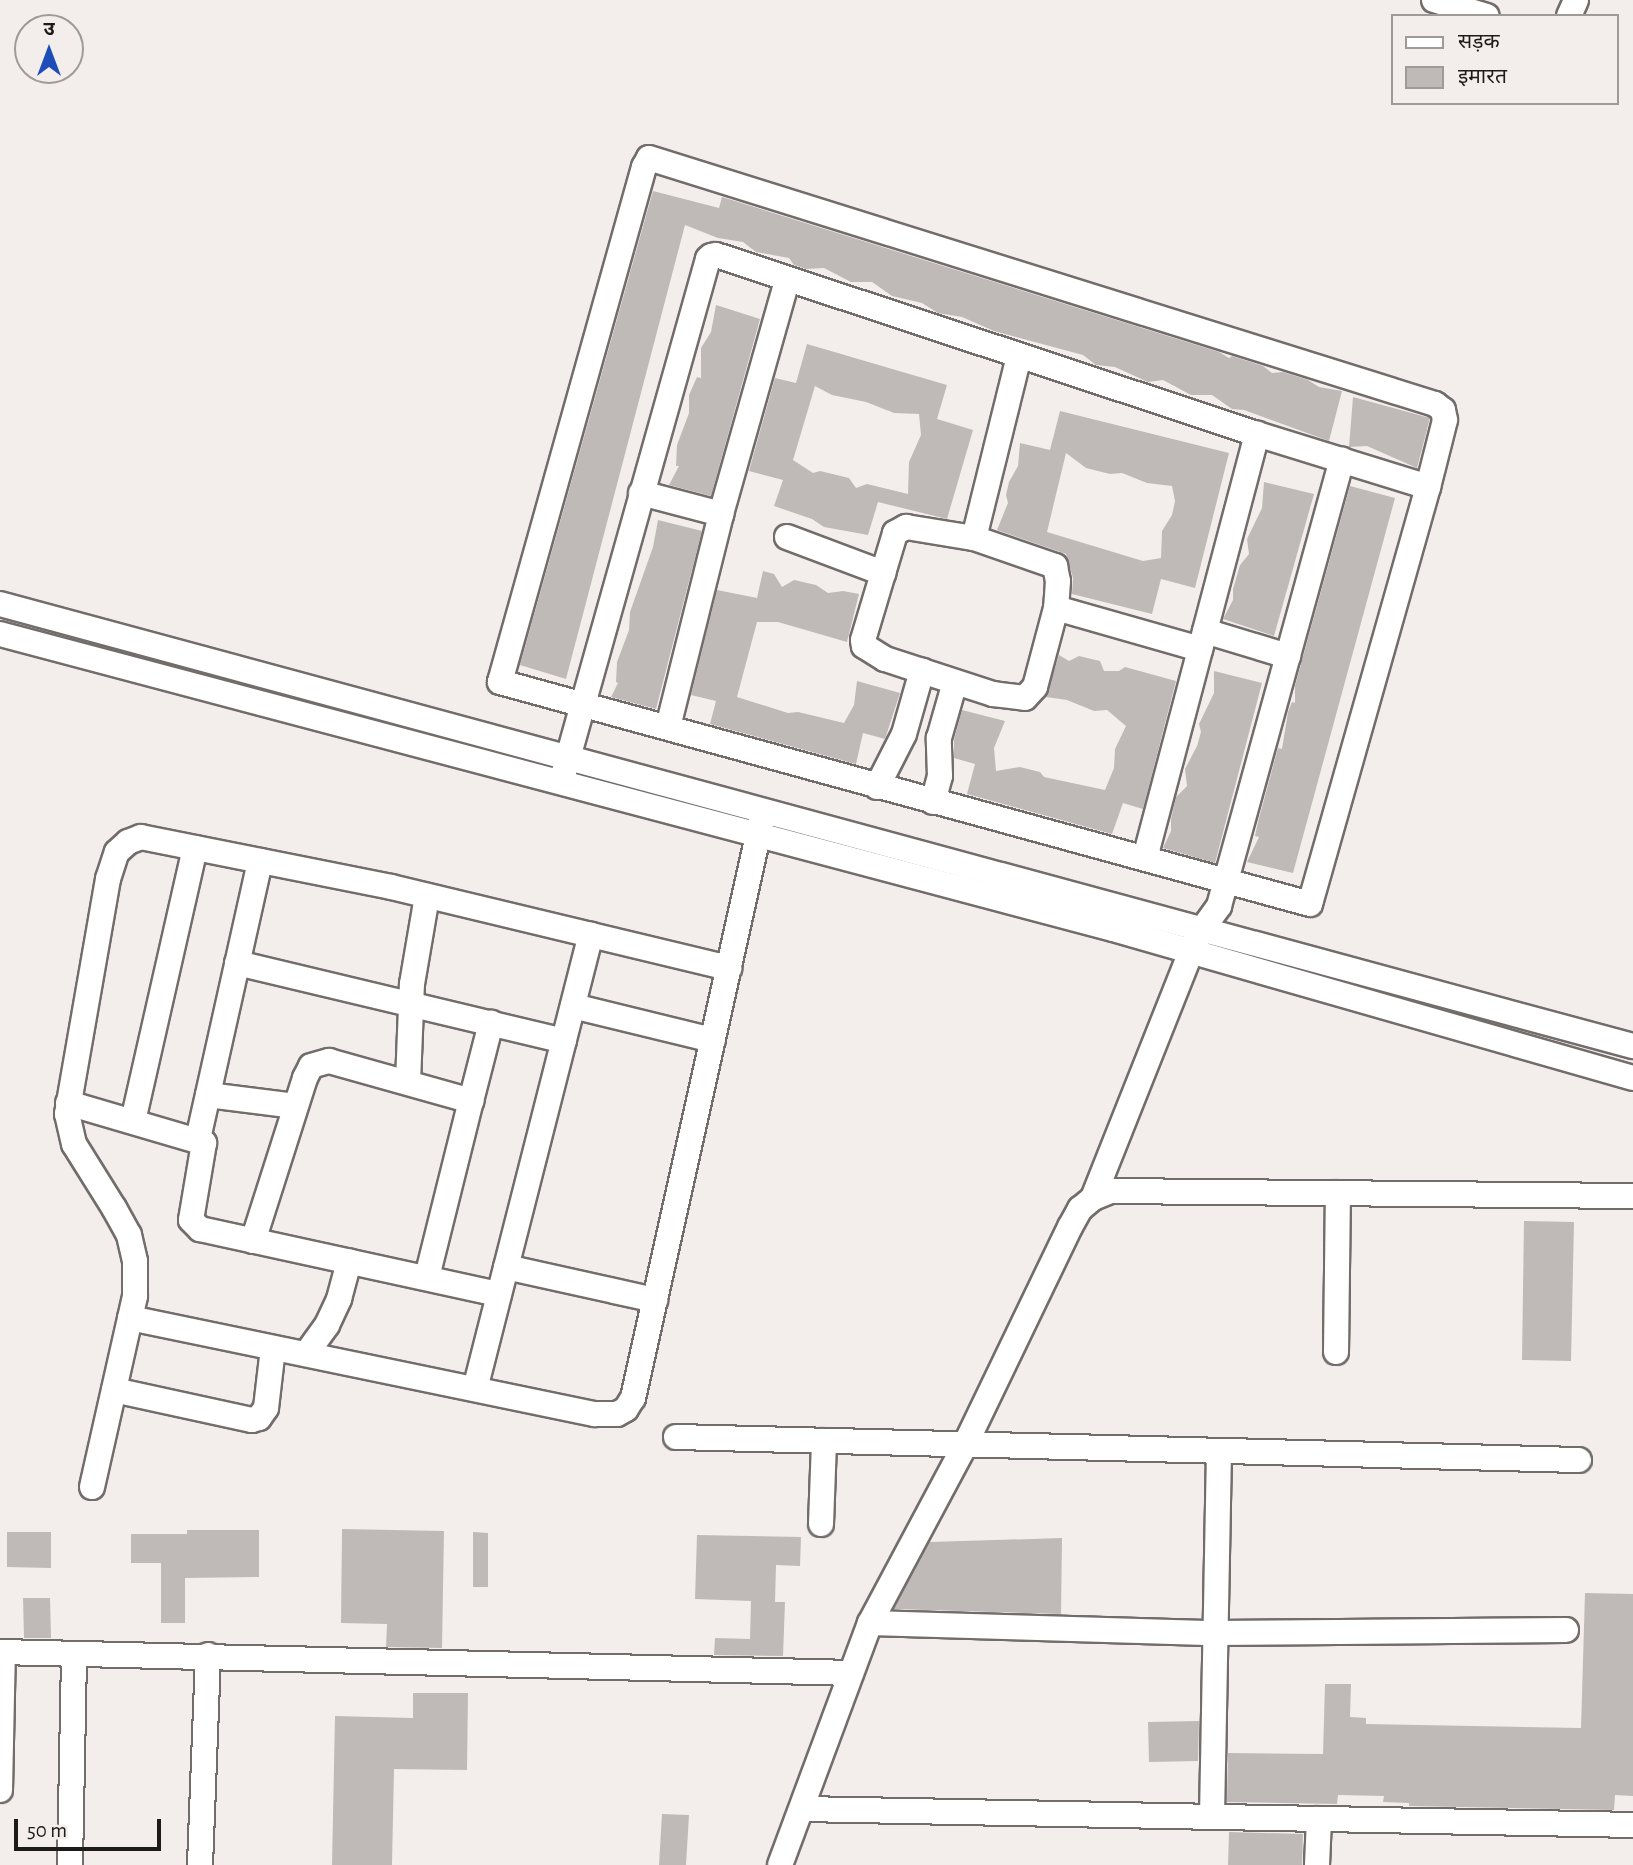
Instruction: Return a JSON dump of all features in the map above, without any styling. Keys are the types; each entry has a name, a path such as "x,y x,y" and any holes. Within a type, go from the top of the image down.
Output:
{"street":[{"path":"1434,0 1480,9"},
{"path":"649,158 1435,404 1443,410 1445,420 1428,487 1310,904 582,705 501,683 500,679 644,167 649,158"},
{"path":"561,784 708,259 716,255 1257,434 1428,487"},
{"path":"668,727 721,514 788,280"},
{"path":"974,538 1019,356"},
{"path":"1145,858 1257,434"},
{"path":"1093,1198 1196,941 1219,906 1342,460"},
{"path":"642,493 721,514"},
{"path":"898,529 942,531 974,538 1055,566 1058,581 1056,608 1031,693 1017,698 955,682 885,659 864,646 863,640 883,573 898,529"},
{"path":"787,537 883,573"},
{"path":"0,604 764,811 1196,941 1633,1078"},
{"path":"1056,608 1288,656"},
{"path":"0,634 758,835 1633,1046"},
{"path":"877,787 904,734 922,671"},
{"path":"933,802 940,776 939,738 955,682"},
{"path":"130,1318 595,1414 617,1414 626,1409 633,1398 764,811"},
{"path":"92,1487 135,1296 135,1261 129,1235 74,1144 69,1132 68,1103 108,879 117,852 128,842 141,837 427,896 729,968"},
{"path":"133,1121 195,848"},
{"path":"198,1139 260,861"},
{"path":"408,1083 411,1003 427,896"},
{"path":"475,1389 591,935"},
{"path":"237,963 564,1041"},
{"path":"573,1006 713,1040"},
{"path":"427,1277 491,1023"},
{"path":"253,1241 307,1071 320,1061 471,1101"},
{"path":"208,1095 295,1106"},
{"path":"68,1103 198,1139 204,1143 205,1150 191,1220 200,1229 499,1294"},
{"path":"780,1865 870,1623 965,1445 1070,1227 1080,1209 1093,1198 1110,1191 1633,1196"},
{"path":"1336,1352 1338,1193"},
{"path":"306,1354 327,1325 339,1298 349,1261"},
{"path":"506,1267 655,1300"},
{"path":"114,1390 252,1420 259,1418 266,1408 273,1348"},
{"path":"676,1437 1579,1460"},
{"path":"821,1524 824,1441"},
{"path":"1212,1816 1219,1452"},
{"path":"870,1623 1215,1633 1566,1630"},
{"path":"0,1790 1,1652 74,1656 208,1655 851,1673"},
{"path":"201,1865 208,1655"},
{"path":"71,1865 74,1656"},
{"path":"802,1808 1633,1825"},
{"path":"1317,1865 1319,1819"}],"building":[{"path":"653,191 719,208 722,197 1219,352 1229,358 1232,356 1263,366 1272,373 1283,372 1308,380 1319,387 1342,391 1329,441 1244,410 1232,409 1212,395 1191,395 1163,380 1148,382 1115,367 1096,365 1083,355 994,331 962,317 938,313 922,303 892,296 872,282 851,282 824,268 806,269 794,265 789,258 756,252 743,242 718,238 685,225 566,679 520,665"},
{"path":"716,305 760,319 711,496 669,485 679,466 676,466 677,445 689,413 689,395 697,377 701,378 701,348 711,332"},
{"path":"807,344 947,385 937,419 973,430 947,519 878,502 868,535 824,527 812,519 774,506 783,480 749,471 775,378 796,383","holes":["815,386 832,395 866,402 894,413 919,414 921,435 909,462 908,494 867,484 856,488 849,478 820,471 813,473 793,460"]},
{"path":"1353,397 1430,418 1417,468 1367,446 1349,447"},
{"path":"1060,411 1229,453 1195,588 1161,579 1152,614 1072,594 1073,578 1066,554 997,530 1008,503 1006,495 1009,482 1018,466 1020,443 1050,450","holes":["1066,453 1086,468 1110,474 1122,473 1147,483 1172,486 1175,501 1172,515 1162,531 1161,558 1143,561 1047,532"]},
{"path":"1264,482 1314,494 1274,636 1223,619 1233,600 1233,589 1240,565 1249,554 1247,539 1262,508"},
{"path":"1350,486 1395,498 1293,873 1247,862 1259,837 1255,836 1258,822 1278,748 1282,749 1288,712 1292,702 1295,703 1295,686"},
{"path":"658,520 702,531 656,709 611,697 618,683 617,662 629,630 630,612 653,547"},
{"path":"763,571 774,574 782,587 794,580 816,585 828,593 843,591 859,594 847,642 778,622 757,622 737,697 788,713 798,712 844,723 854,705 857,681 900,693 885,739 863,733 856,764 710,724 716,701 691,695 717,590 757,598"},
{"path":"1059,655 1069,661 1079,656 1100,661 1104,671 1119,671 1125,667 1176,681 1143,809 1123,803 1112,834 967,794 975,764 954,758 954,740 962,710 1005,721 994,748 996,771 1020,767 1040,772 1044,777 1105,790 1114,768 1115,749 1126,726 1107,710 1094,711 1067,700 1046,697"},
{"path":"1214,671 1262,683 1215,863 1163,848 1171,831 1176,797 1187,786 1185,769 1197,746 1201,732 1199,724 1214,693"},
{"path":"1524,1221 1574,1222 1571,1361 1522,1360"},
{"path":"342,1529 444,1531 442,1648 386,1647 387,1624 341,1623"},
{"path":"187,1530 259,1530 259,1577 185,1578 185,1623 161,1623 161,1563 131,1563 131,1534 187,1534"},
{"path":"7,1532 51,1532 51,1568 7,1567"},
{"path":"473,1532 488,1533 488,1587 473,1587"},
{"path":"697,1535 801,1537 800,1566 776,1565 775,1602 785,1602 783,1656 714,1655 715,1638 750,1639 751,1601 695,1599"},
{"path":"1062,1538 1061,1614 894,1609 930,1542"},
{"path":"1585,1593 1633,1594 1633,1796 1615,1795 1614,1810 1409,1806 1409,1803 1383,1802 1384,1796 1338,1795 1337,1804 1227,1802 1228,1753 1323,1754 1325,1684 1351,1684 1350,1717 1366,1718 1366,1724 1581,1728"},
{"path":"23,1598 50,1598 51,1638 24,1638"},
{"path":"413,1693 468,1693 467,1770 394,1769 392,1865 332,1865 335,1716 413,1718"},
{"path":"1199,1721 1198,1761 1149,1762 1148,1722"},
{"path":"662,1814 689,1815 686,1865 659,1865"},
{"path":"1229,1832 1303,1834 1302,1865 1228,1865"}]}
